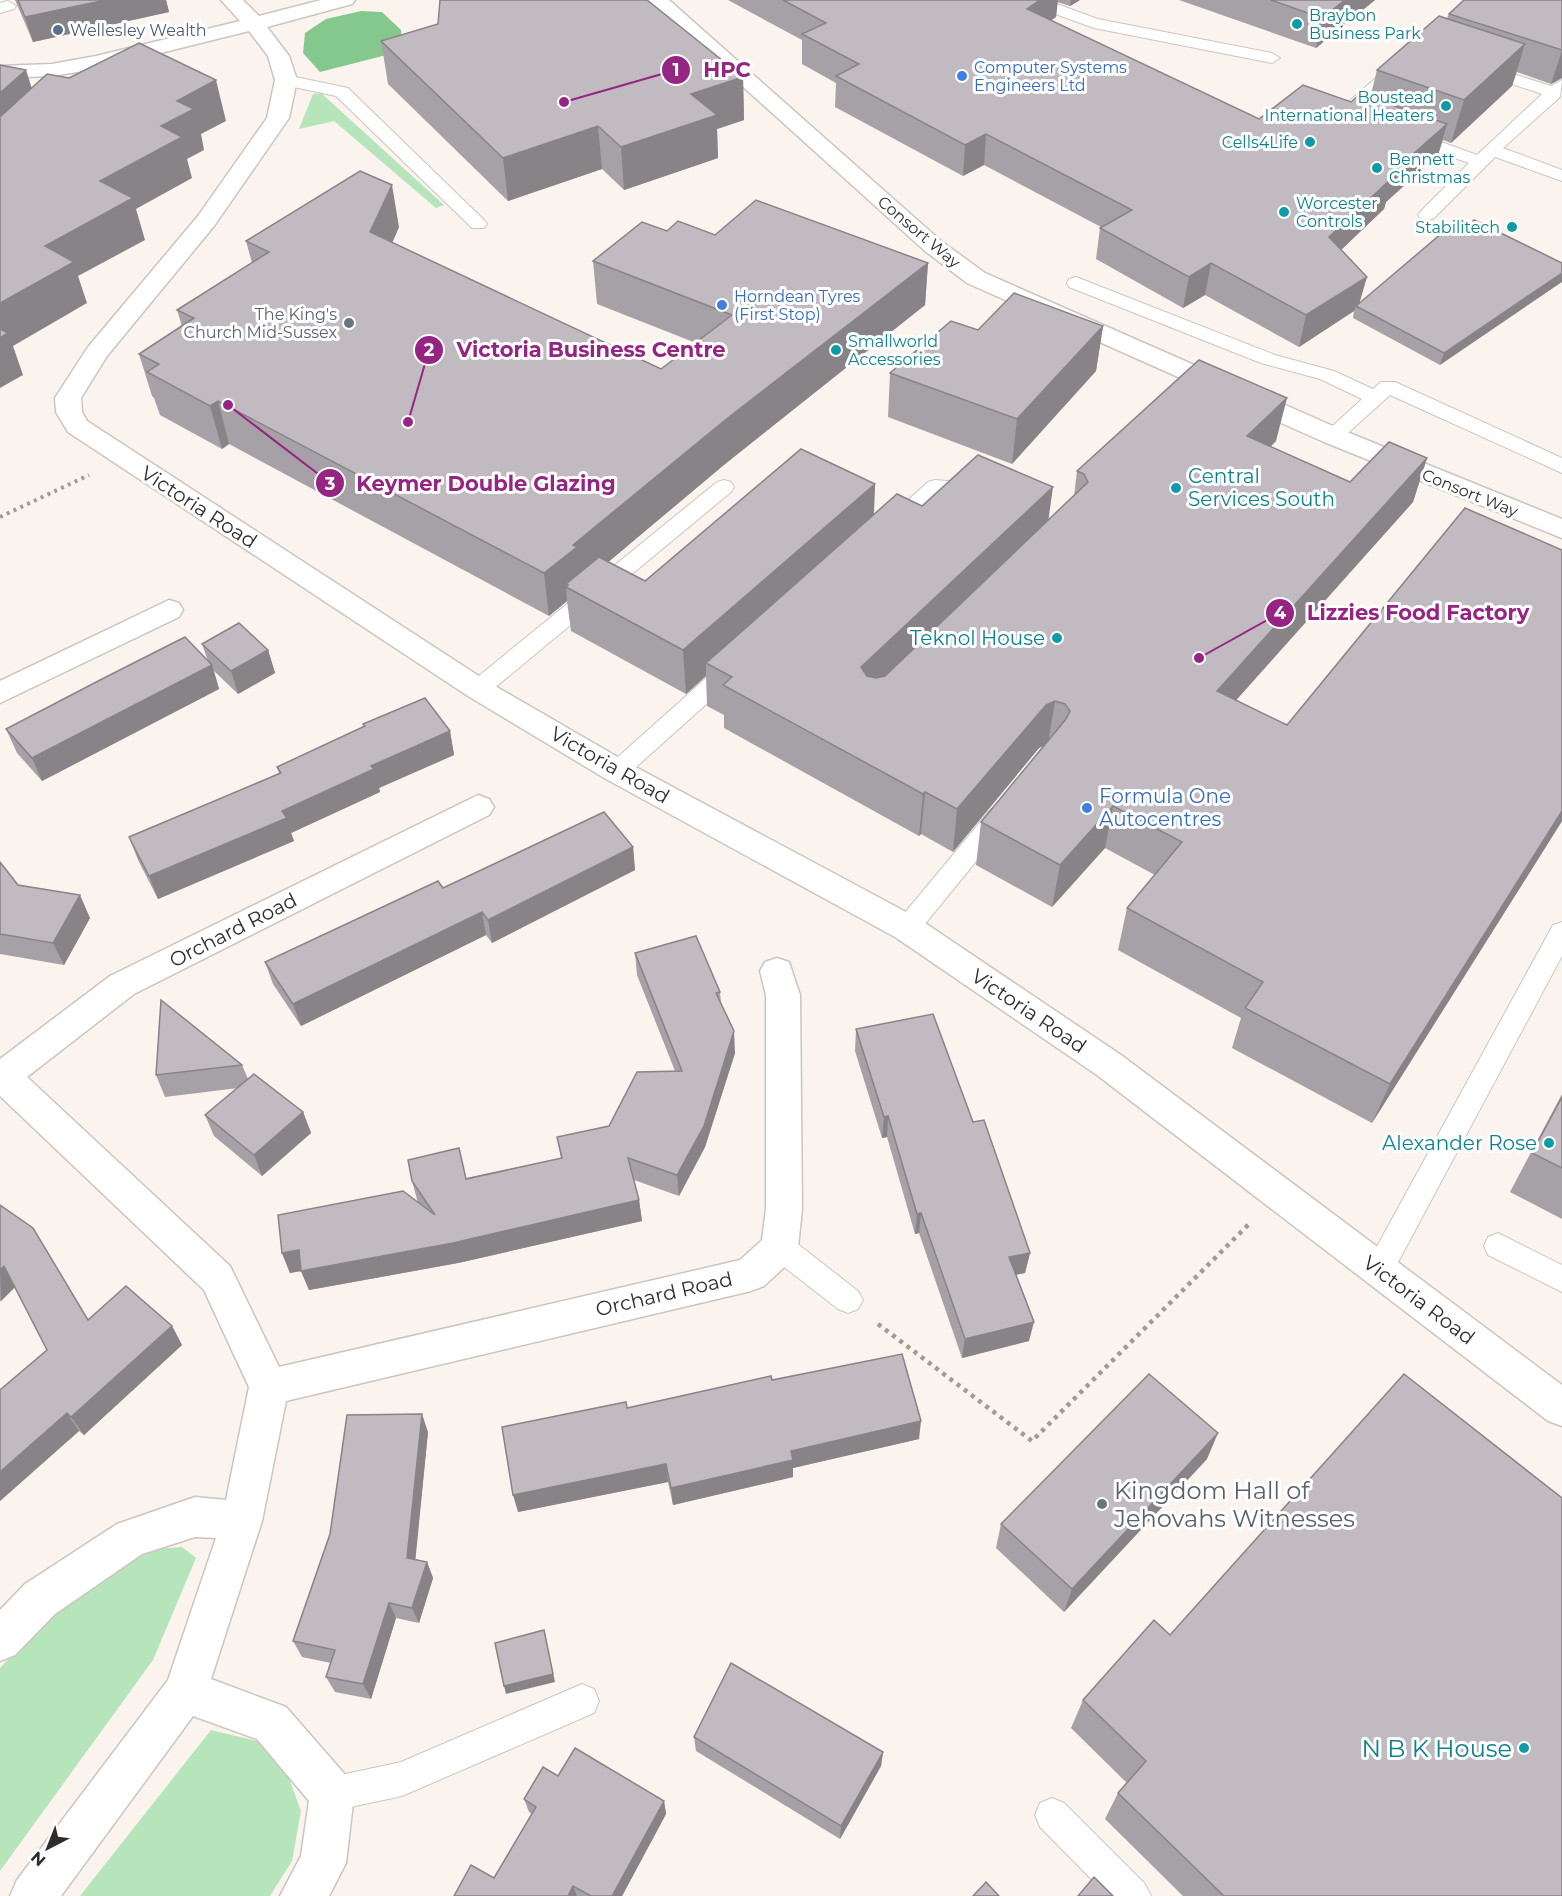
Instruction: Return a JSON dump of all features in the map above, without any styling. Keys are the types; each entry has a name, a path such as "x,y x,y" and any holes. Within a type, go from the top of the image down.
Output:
{"street":[{"path":"231,0 253,22 278,56 286,81"},
{"path":"0,72 58,76 253,22 345,0"},
{"name":"Consort Way","path":"657,0 958,266 976,278 1333,436 1562,529"},
{"name":"Victoria Road","path":"286,81 278,118 206,221 97,352 68,399 69,412 77,426 478,689 617,771 907,928 1109,1065 1562,1408"},
{"path":"0,693 169,610"},
{"name":"Orchard Road","path":"478,807 122,985 1,1075 217,1278 269,1387 751,1274 780,1247"},
{"path":"777,971 783,995 784,1209 780,1247"},
{"path":"33,1896 185,1692 242,1521 269,1387"},
{"path":"0,1640 40,1599 131,1538 195,1517 242,1521"},
{"path":"185,1692 271,1722 332,1794 322,1863 303,1896"}],"lane":[{"path":"1030,0 1094,23 1272,58"},
{"path":"1368,122 1345,114 1412,55"},
{"path":"1464,63 1558,89"},
{"path":"286,81 342,92 478,224"},
{"path":"1427,215 1558,89"},
{"path":"1390,130 1562,176"},
{"path":"1076,283 1268,359 1327,375 1375,398"},
{"path":"1333,436 1388,386 1562,466"},
{"path":"873,542 935,487 995,490"},
{"path":"478,689 724,488"},
{"path":"617,771 750,653"},
{"path":"907,928 1012,801"},
{"path":"1379,1270 1562,932"},
{"path":"1498,1246 1562,1280"},
{"path":"780,1247 848,1300"},
{"path":"332,1794 402,1779 582,1701"},
{"path":"1052,1815 1133,1896"}],"path":[{"path":"0,517 124,458"},
{"path":"848,1300 1032,1441 1279,1194"}],"green space":[{"path":"361,11 382,12 401,30 402,51 320,72 303,53 305,33 326,19"},
{"path":"321,93 444,205 436,208 334,121 299,129 313,94"},
{"path":"182,1547 196,1558 153,1660 0,1871 0,1668 58,1606 153,1549"},
{"path":"211,1730 257,1741 286,1770 301,1811 292,1861 270,1896 80,1896"}],"building":[{"path":"18,0 106,0 25,17"},
{"path":"440,0 647,0 743,77 691,94 717,115 621,147 598,126 503,158 381,41 438,24"},
{"path":"783,0 1040,0 1027,9 1259,119 1303,85 1351,102 1360,94 1447,124 1388,176 1392,178 1329,237 1367,277 1306,315 1211,263 1189,277 1100,228 1132,210 986,134 965,145 836,76 859,64 802,34 826,23"},
{"path":"1271,0 1345,0 1322,18"},
{"path":"1464,0 1562,0 1562,50 1449,14"},
{"path":"1439,16 1525,44 1464,100 1377,70"},
{"path":"139,43 216,80 177,101 194,109 161,126 182,137 100,181 133,198 45,246 74,262 0,303 0,117 47,74 69,78"},
{"path":"0,65 26,70 0,93"},
{"path":"360,171 392,185 370,232 661,369 732,315 593,261 642,222 667,231 678,221 715,235 756,200 928,263 724,421 573,545 577,547 544,573 218,401 210,406 147,372 159,364 139,354 194,318 177,310 269,252 246,241"},
{"path":"1474,220 1562,263 1562,273 1444,353 1356,306 1448,228 1460,234"},
{"path":"1014,293 1103,326 1017,419 890,373 951,321 978,330"},
{"path":"0,329 8,333 0,338"},
{"path":"1199,360 1287,398 1247,436 1350,482 1389,442 1427,458 1217,691 1287,725 1465,508 1562,550 1562,811 1390,1084 1245,1008 1263,982 1127,908 1182,842 1113,806 1060,865 981,822 1066,719 1070,711 1065,704 1055,701 1046,705 957,809 925,792 923,794 723,685 732,677 706,663 897,494 922,506 978,455 1053,487 861,667 867,676 876,678 885,676 1088,482 1084,474 1077,471"},
{"path":"801,449 875,484 683,650 566,587 568,585 566,584 599,557 645,581"},
{"path":"239,623 268,650 231,671 202,644"},
{"path":"185,637 212,665 32,758 6,729 102,679"},
{"path":"425,698 450,731 371,766 374,769 282,811 287,818 149,876 129,837 281,773 277,767 365,726 363,724"},
{"path":"604,812 633,847 488,920 482,912 293,1004 265,962 438,881 443,888"},
{"path":"0,862 18,885 80,895 53,943 0,934"},
{"path":"696,936 720,992 716,993 734,1031 704,1126 677,1175 628,1158 639,1200 453,1243 301,1271 299,1250 282,1253 278,1215 403,1191 435,1215 412,1181 408,1160 459,1148 466,1179 562,1158 557,1137 609,1126 637,1072 682,1071 635,953"},
{"path":"161,1000 242,1065 156,1075"},
{"path":"933,1014 973,1122 984,1120 1030,1253 1009,1257 1034,1322 965,1339 921,1213 917,1214 888,1116 884,1117 856,1029"},
{"path":"254,1074 303,1112 254,1155 205,1115"},
{"path":"1562,1097 1562,1168 1532,1153"},
{"path":"0,1205 33,1228 88,1320 126,1286 172,1326 71,1417 67,1413 0,1472 0,1390 47,1350 4,1266 0,1270"},
{"path":"902,1354 921,1421 791,1451 793,1460 671,1488 666,1464 513,1495 502,1427 626,1402 627,1408 771,1376 772,1380"},
{"name":"Kingdom Hall of Jehovahs Witnesses","path":"1149,1374 1218,1433 1072,1589 1001,1524"},
{"path":"1404,1374 1562,1498 1562,1896 1224,1896 1118,1793 1146,1761 1083,1700 1154,1620 1170,1635"},
{"path":"422,1414 407,1558 427,1562 412,1608 389,1603 363,1684 326,1677 335,1650 293,1641 330,1534 347,1415"},
{"path":"544,1630 553,1674 504,1686 495,1643"},
{"path":"731,1663 883,1752 841,1826 694,1737"},
{"path":"575,1748 664,1801 612,1896 591,1896 573,1886 568,1896 454,1896 471,1865 494,1878 536,1807 524,1799 543,1767 558,1776"},
{"path":"1094,1877 1113,1896 1078,1896"},
{"path":"986,1882 999,1896 973,1896"}],"place":[{"name":"Braybon Business Park","path":"1297,24"},
{"name":"Wellesley Wealth","path":"58,30"},
{"name":"Computer Systems Engineers Ltd","path":"962,76"},
{"name":"HPC","path":"564,102"},
{"name":"Boustead International Heaters","path":"1446,106"},
{"name":"Cells4Life","path":"1310,142"},
{"name":"Bennett Christmas","path":"1377,168"},
{"name":"Worcester Controls","path":"1284,212"},
{"name":"Stabilitech","path":"1512,227"},
{"name":"Horndean Tyres (First Stop)","path":"722,305"},
{"name":"The King's Church Mid-Sussex","path":"349,323"},
{"name":"Smallworld Accessories","path":"836,350"},
{"name":"Keymer Double Glazing","path":"228,405"},
{"name":"Victoria Business Centre","path":"408,422"},
{"name":"Central Services South","path":"1176,488"},
{"name":"Teknol House","path":"1057,638"},
{"name":"Lizzies Food Factory","path":"1199,658"},
{"name":"Formula One Autocentres","path":"1087,808"},
{"name":"Alexander Rose","path":"1549,1143"},
{"name":"Kingdom Hall of Jehovahs Witnesses","path":"1102,1504"},
{"name":"N B K House","path":"1524,1748"}]}
